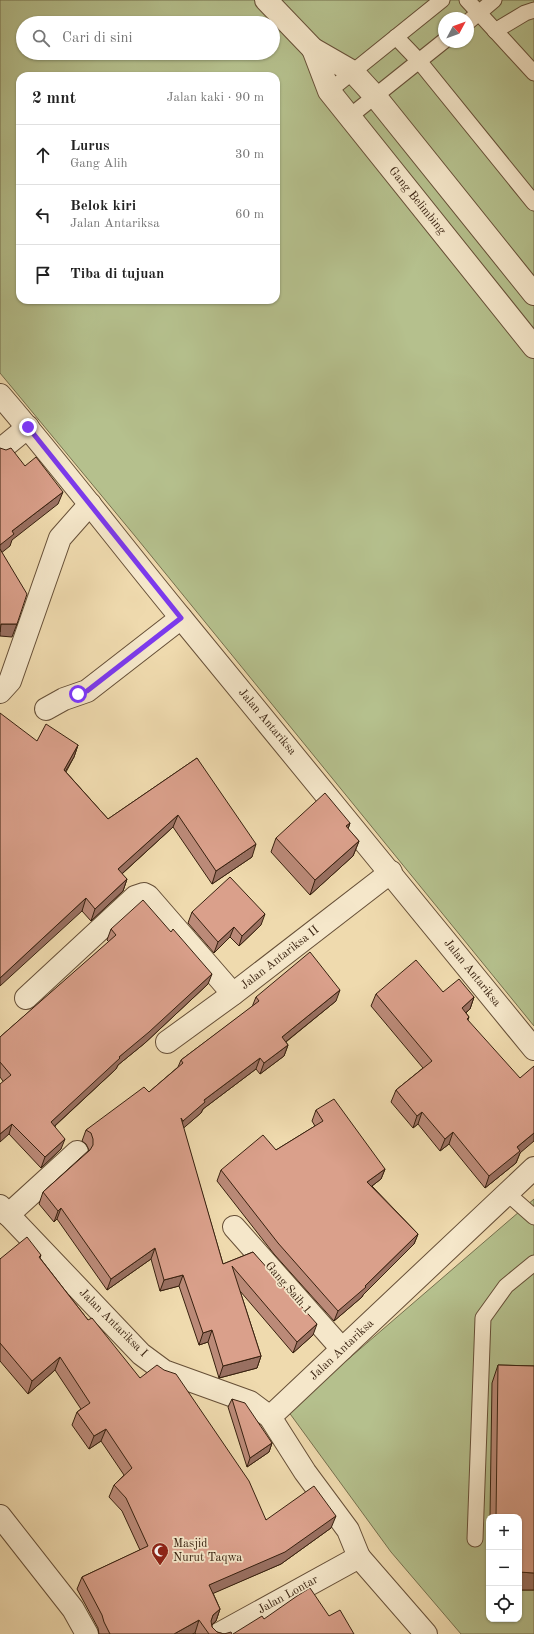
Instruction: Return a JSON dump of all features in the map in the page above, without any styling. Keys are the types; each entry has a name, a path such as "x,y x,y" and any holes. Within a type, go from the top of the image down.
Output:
{"street":[{"name":"Gang Belimbing","path":"266,0 314,49 353,72 375,96 534,294"},
{"name":"Gang Belimbing","path":"314,49 329,91 534,346"},
{"name":"Jalan Antariksa","path":"0,395 28,427 181,618 391,872 534,1049"},
{"path":"0,450 28,427"},
{"path":"0,692 10,681 60,538 90,504"},
{"path":"46,709 64,699 87,691 181,618"},
{"name":"Jalan Antariksa II","path":"167,1042 234,994 391,872"},
{"path":"26,998 135,897 144,894 148,896 234,994"},
{"path":"4,1210 77,1152"},
{"name":"Jalan Antariksa","path":"270,1417 534,1168"},
{"name":"Jalan Antariksa I","path":"4,1210 141,1354 164,1371 250,1402 270,1417"},
{"name":"Gang Saih 1","path":"234,1227 342,1349"},
{"path":"270,1417 305,1472 348,1530 359,1557 426,1634"},
{"path":"0,1516 73,1609 87,1634"},
{"name":"Jalan Lontar","path":"219,1634 359,1557"}],"lane":[{"path":"329,91 442,0"},
{"path":"467,0 471,12"},
{"path":"474,16 494,0"},
{"path":"495,31 525,13 534,10"},
{"path":"474,18 495,31 534,73"},
{"path":"396,37 420,61 534,203"},
{"path":"349,116 438,46"},
{"path":"508,1194 534,1217"},
{"path":"475,1539 483,1318 506,1286 534,1263"}],"green space":[{"path":"0,0 534,0 534,1026 135,536 0,373"},
{"path":"534,1199 534,1634 461,1634 391,1552 288,1411"}],"building":[{"path":"0,448 6,450 11,448 25,466 36,457 63,492 12,531 14,534 0,545"},
{"path":"0,549 27,594 17,624 1,624 0,632"},
{"path":"0,713 37,741 46,724 78,745 64,770 108,819 197,758 256,844 216,871 178,815 118,869 127,879 95,909 86,898 0,978"},
{"path":"325,793 350,823 346,826 359,841 315,880 276,838"},
{"path":"230,877 265,914 242,936 234,927 218,942 192,912"},
{"path":"143,900 171,932 173,929 212,974 149,1032 119,1057 120,1058 51,1122 65,1139 45,1157 12,1124 0,1134 0,1084 11,1075 0,1062 0,1037 116,935 111,929"},
{"path":"310,952 340,990 282,1037 288,1045 264,1063 260,1058 204,1100 205,1102 183,1121 181,1118 223,1264 253,1252 317,1324 297,1342 232,1266 261,1356 223,1366 212,1330 203,1333 183,1275 164,1280 155,1248 111,1279 61,1208 58,1211 43,1192 90,1150 93,1145 93,1139 91,1133 86,1130 144,1087 149,1092 183,1063 181,1060 259,1001 256,997"},
{"path":"416,960 443,992 459,979 474,997 462,1008 469,1017 467,1019 520,1078 534,1066 534,1133 517,1147 520,1151 489,1176 453,1132 445,1139 422,1112 417,1116 396,1090 432,1061 376,994"},
{"path":"334,1099 385,1169 367,1182 418,1234 365,1286 366,1287 338,1311 278,1243 221,1170 263,1135 276,1150 323,1121 316,1110"},
{"path":"27,1237 41,1255 39,1257 88,1320 92,1318 140,1378 157,1365 164,1370 176,1374 249,1481 266,1520 314,1486 336,1516 285,1552 209,1585 220,1609 213,1615 211,1621 212,1627 217,1632 224,1634 209,1634 199,1620 174,1634 110,1634 104,1622 102,1615 82,1577 148,1546 126,1498 114,1485 132,1468 106,1429 94,1436 77,1412 90,1403 60,1357 32,1381 0,1343 0,1259"},
{"path":"498,1365 534,1366 534,1573 522,1572 522,1514 496,1514"},
{"path":"232,1399 245,1403 272,1443 250,1458"},
{"path":"310,1588 329,1616 340,1610 354,1634 233,1634 262,1616 264,1619"}],"place":[{"name":"Masjid Nurut Taqwa","path":"160,1566"}],"route":[{"path":"28,427 181,618 87,691 78,694"}]}
